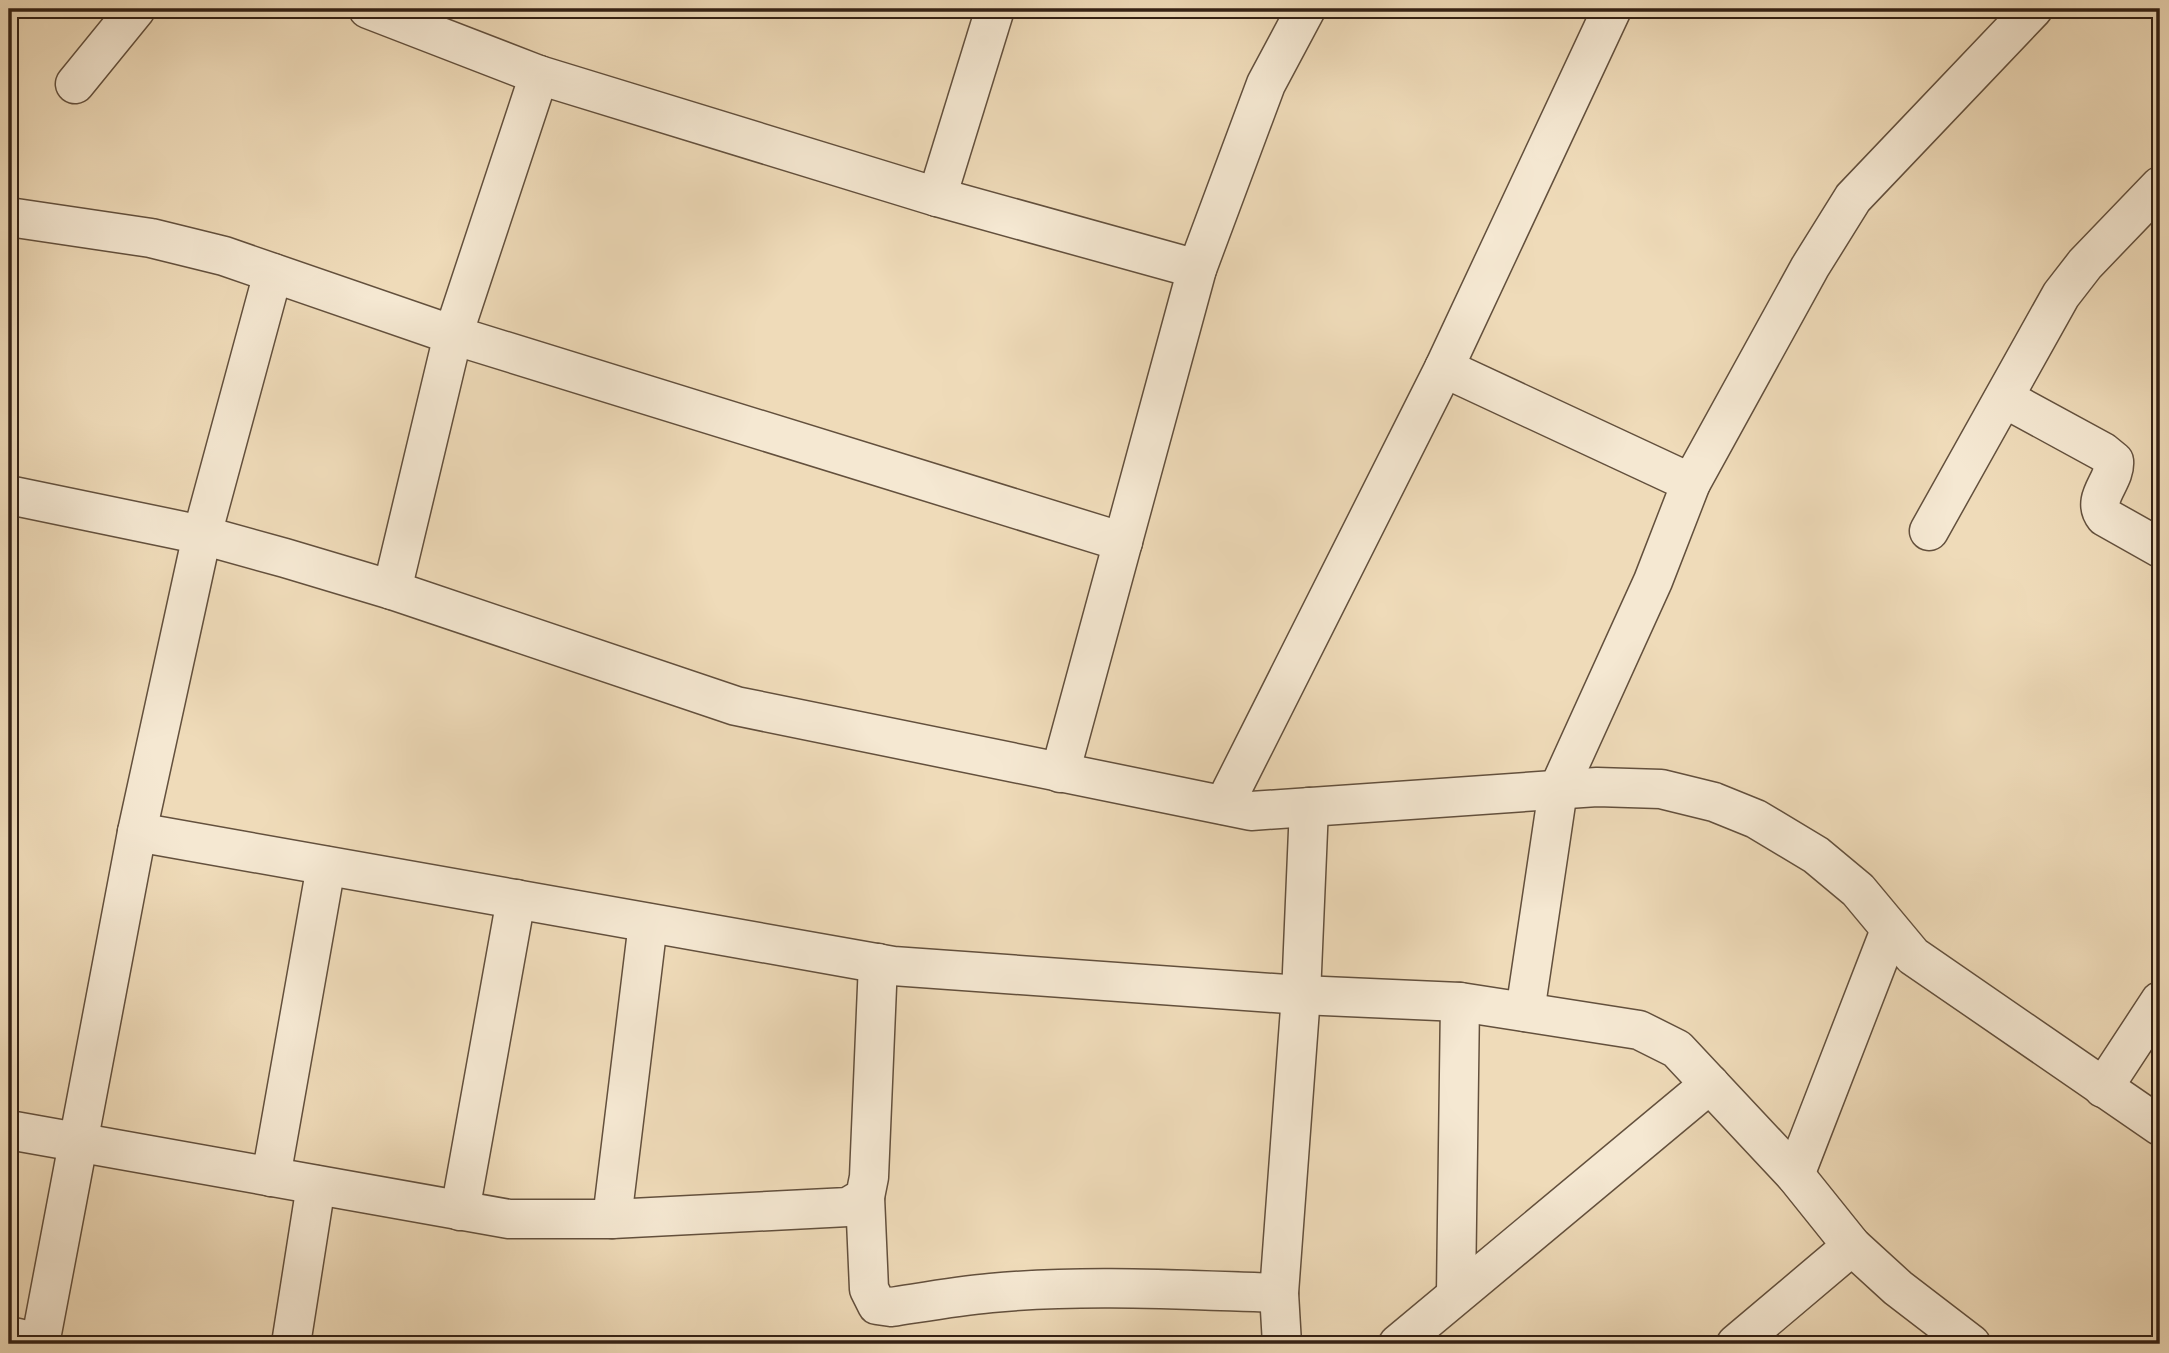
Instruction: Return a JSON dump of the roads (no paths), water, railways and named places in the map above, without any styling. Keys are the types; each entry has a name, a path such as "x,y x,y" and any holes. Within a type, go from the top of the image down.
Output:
{"street":[{"path":"75,84 136,9"},
{"path":"368,9 539,75 937,197 1197,269"},
{"path":"937,197 995,9"},
{"path":"1060,773 1197,269 1266,84 1306,9"},
{"path":"1223,805 1444,369 1612,9"},
{"path":"1525,1012 1559,790 1653,581 1691,483 1810,267 1853,198 2033,9"},
{"path":"392,590 453,335 539,75"},
{"path":"1929,531 2061,295 2085,264 2160,186"},
{"path":"9,217 151,239 224,256 453,335 1123,542"},
{"path":"30,1341 78,1143 137,832 202,535 273,273"},
{"path":"1444,369 1691,483"},
{"path":"2004,398 2114,461 2115,470 2099,502 2099,510 2105,517 2160,548"},
{"path":"9,495 202,535 392,590 736,706 1251,811 1559,790 1661,789 1714,802 1756,819 1816,855 1858,890 1913,956 2160,1126"},
{"path":"1282,1344 1279,1293 1301,995 1308,807"},
{"path":"137,832 878,963 1301,995 1460,1002 1639,1030 1677,1049 1795,1175 1852,1245 1898,1288 1970,1344"},
{"path":"271,1177 326,866"},
{"path":"460,1211 516,899"},
{"path":"612,1219 648,923"},
{"path":"1795,1175 1890,930"},
{"path":"878,963 869,1177 865,1197 869,1289 877,1305 891,1307 992,1293 1052,1290 1121,1288 1279,1293"},
{"path":"2103,1088 2160,1001"},
{"path":"1456,1293 1460,1002"},
{"path":"1398,1344 1710,1084"},
{"path":"9,1130 509,1219 612,1219 848,1207 865,1197"},
{"path":"291,1344 316,1185"},
{"path":"1736,1344 1852,1245"}]}
